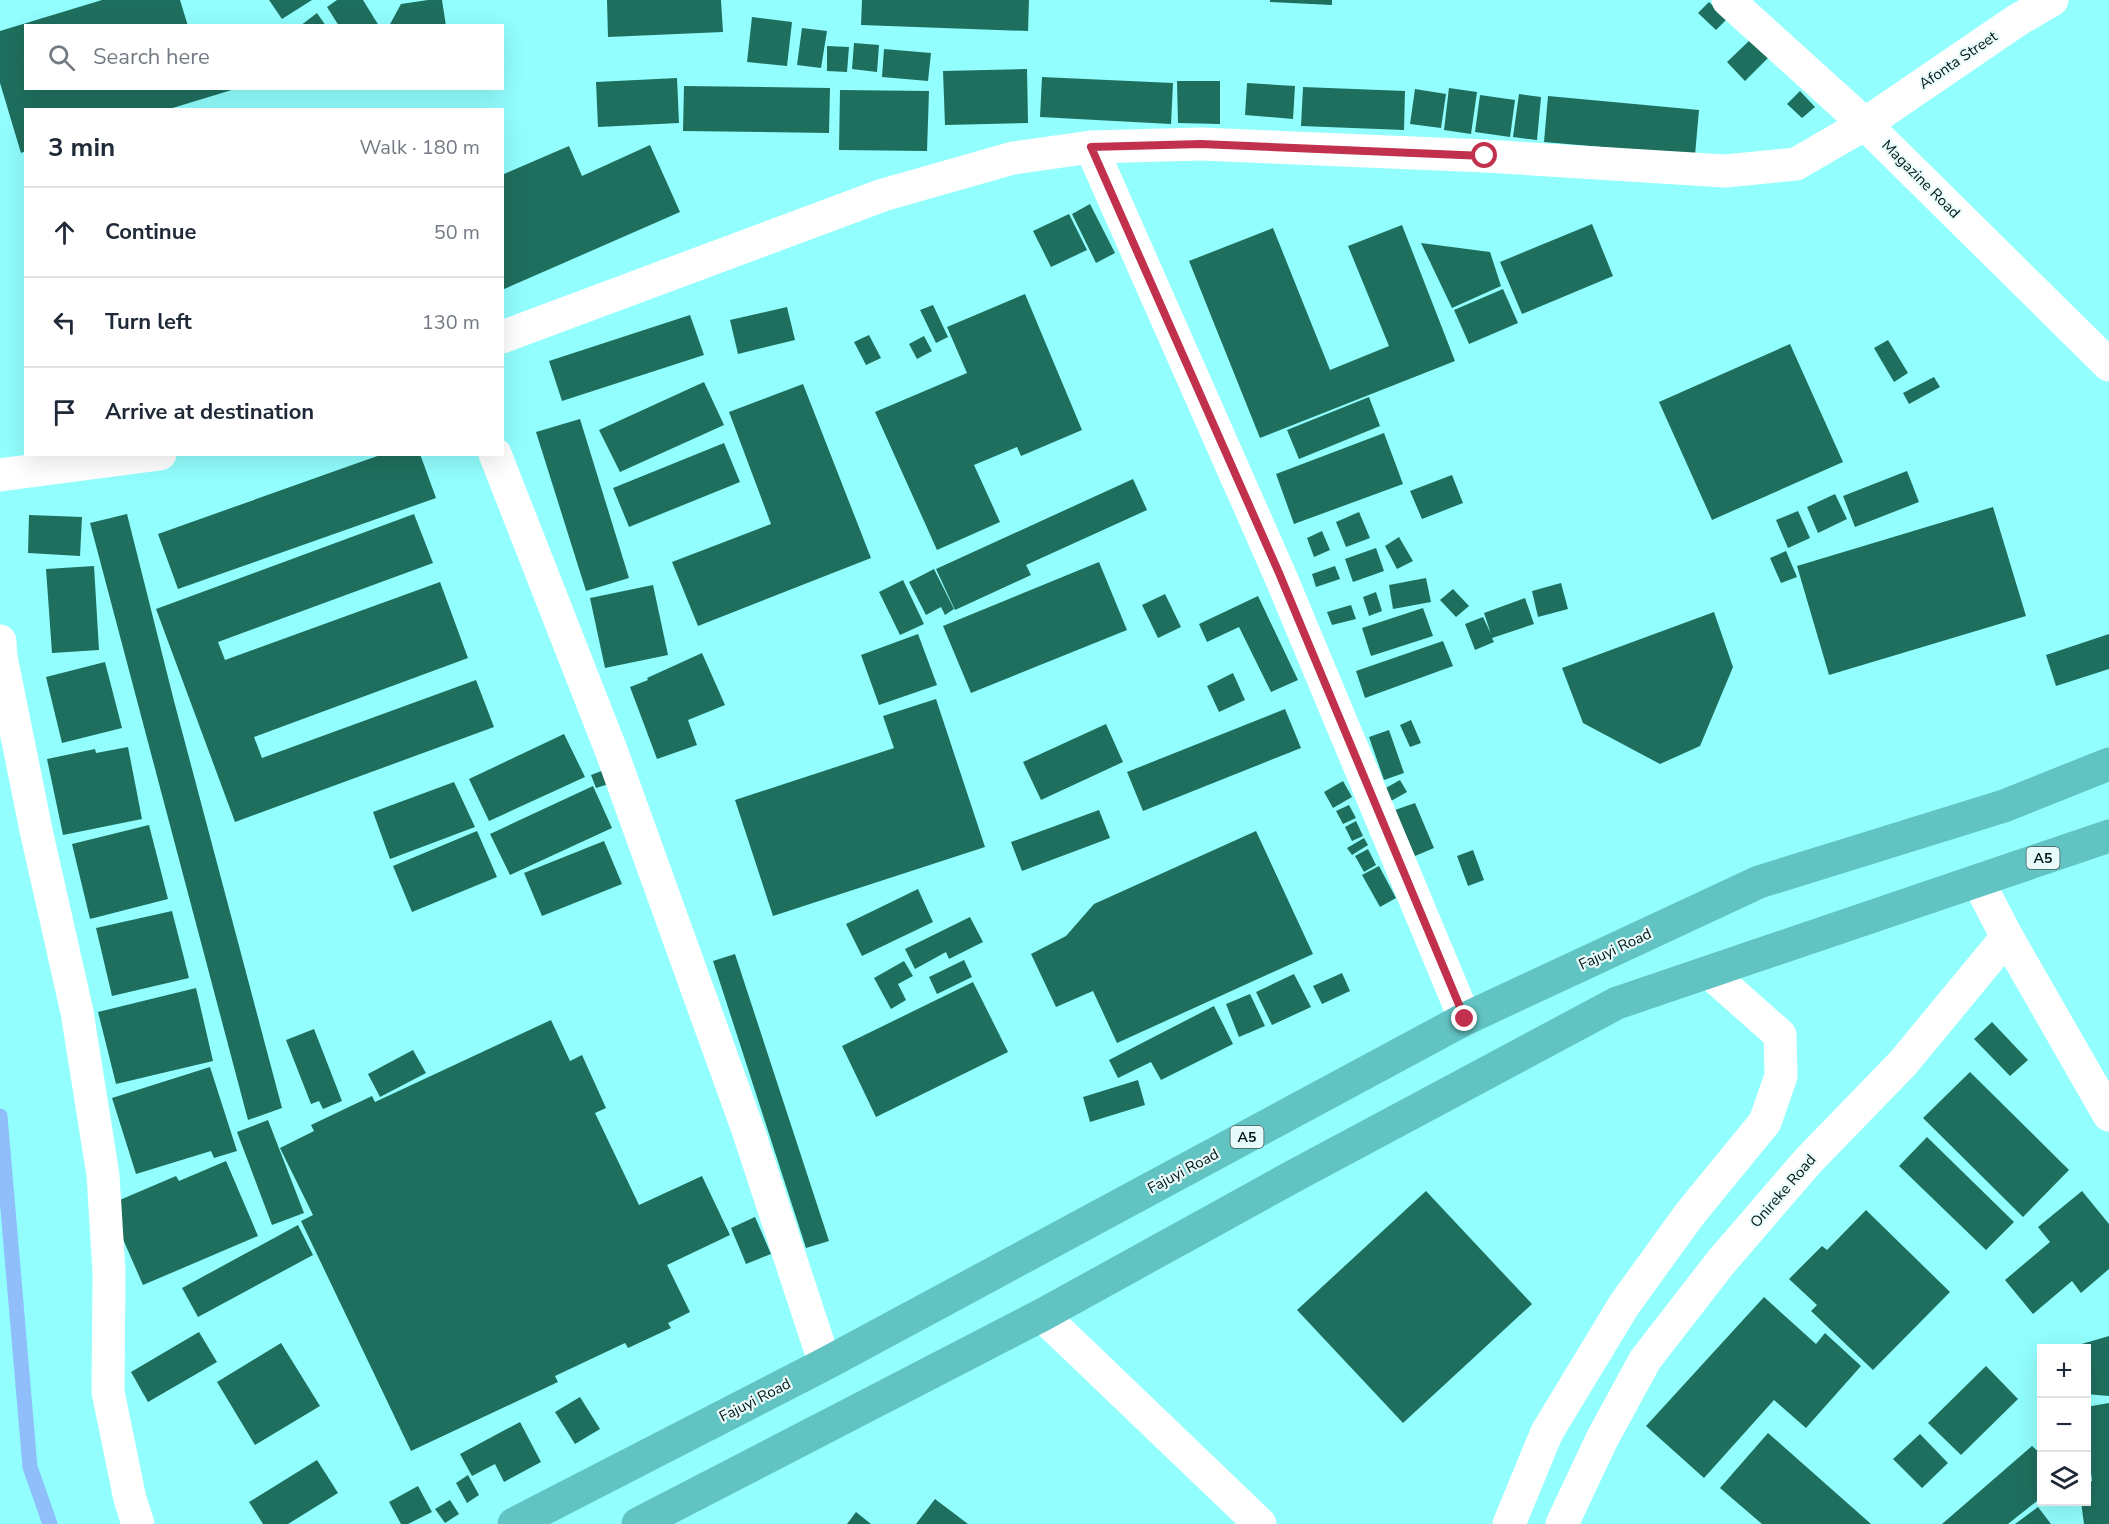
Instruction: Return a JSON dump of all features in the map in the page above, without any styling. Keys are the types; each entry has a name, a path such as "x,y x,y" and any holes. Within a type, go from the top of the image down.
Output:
{"highway":[{"name":"Fajuyi Road","path":"514,1524 825,1364 1465,1019 1759,882 2004,806 2109,764"},
{"name":"A5","path":"638,1524 1042,1315 1292,1177 1617,1004 2109,836"}],"street":[{"name":"Magazine Road","path":"1728,0 1865,124 2109,365"},
{"name":"Afonta Street","path":"504,337 883,195 1013,158 1091,147 1201,144 1485,156 1725,171 1796,165 1865,124 2016,21 2052,0"},
{"path":"1091,147 1279,573 1465,1019"},
{"path":"0,475 145,456"},
{"path":"496,456 610,750 744,1119 825,1364"},
{"path":"0,641 1,657 36,830 77,1012 103,1174 109,1272 108,1392 130,1498 138,1524"},
{"path":"1978,881 2007,937 2109,1115"},
{"name":"Onireke Road","path":"1562,1524 1602,1439 1645,1360 1721,1262 1808,1161 1903,1063 2007,937"},
{"path":"1509,1524 1547,1432 1624,1305 1689,1215 1765,1122 1781,1076 1780,1035 1709,972"},
{"path":"1042,1315 1260,1524"}],"building":[{"path":"102,0 180,0 187,24 24,24 24,90 232,90 173,108 24,108 24,152 21,153 0,83 0,31"},
{"path":"269,0 312,0 282,19"},
{"path":"337,0 363,0 378,24 338,24 327,7"},
{"path":"442,0 446,24 390,24 401,4"},
{"path":"607,0 721,0 723,32 608,37"},
{"path":"862,0 1029,0 1028,31 861,25"},
{"path":"1270,0 1332,0 1332,5 1270,2"},
{"path":"1709,2 1727,19 1716,30 1698,13"},
{"path":"317,13 325,24 303,24"},
{"path":"752,17 792,22 787,66 747,62"},
{"path":"802,28 827,31 821,68 797,65"},
{"path":"1751,39 1769,57 1745,81 1727,62"},
{"path":"854,43 879,45 877,72 852,69"},
{"path":"827,46 849,47 847,72 827,71"},
{"path":"884,49 931,53 928,81 882,77"},
{"path":"1027,69 1028,123 945,125 943,71"},
{"path":"1042,77 1173,83 1171,124 1040,117"},
{"path":"677,78 679,123 598,127 596,82"},
{"path":"1177,81 1220,81 1220,124 1178,123"},
{"path":"1247,83 1295,86 1293,119 1245,115"},
{"path":"684,86 830,88 829,133 683,131"},
{"path":"1303,87 1405,91 1404,130 1301,126"},
{"path":"1449,88 1477,92 1471,134 1444,130"},
{"path":"1415,89 1446,94 1441,128 1410,124"},
{"path":"840,90 929,91 927,151 839,150"},
{"path":"1800,91 1815,107 1802,118 1787,104"},
{"path":"1519,94 1541,97 1537,140 1513,137"},
{"path":"1480,95 1515,100 1510,137 1475,132"},
{"path":"1548,96 1699,110 1695,155 1544,142"},
{"path":"650,145 680,212 504,289 504,174 569,146 582,176"},
{"path":"1090,204 1115,253 1096,263 1072,214"},
{"path":"1069,214 1087,250 1051,267 1033,231"},
{"path":"1592,224 1613,276 1522,314 1500,262"},
{"path":"1402,225 1455,361 1260,438 1189,261 1273,228 1330,370 1389,346 1348,246"},
{"path":"1421,243 1490,252 1501,286 1452,308"},
{"path":"1503,289 1518,323 1469,344 1454,310"},
{"path":"1025,294 1082,430 1021,456 1017,447 974,465 1000,522 937,550 875,412 967,373 947,327"},
{"path":"933,305 948,337 936,343 920,310"},
{"path":"787,307 795,340 738,354 730,320"},
{"path":"690,315 704,355 562,401 549,361"},
{"path":"869,335 881,358 866,365 854,342"},
{"path":"924,336 932,351 917,359 909,344"},
{"path":"1888,340 1908,373 1894,382 1874,348"},
{"path":"1790,344 1843,462 1712,520 1659,402"},
{"path":"1934,377 1940,387 1909,404 1903,393"},
{"path":"704,382 724,425 620,472 599,430"},
{"path":"803,384 871,558 698,626 672,562 771,524 729,412"},
{"path":"1369,397 1380,426 1299,459 1287,430"},
{"path":"580,419 629,578 586,591 536,432"},
{"path":"1384,433 1403,484 1294,524 1276,474"},
{"path":"724,443 740,482 629,527 613,488"},
{"path":"377,456 421,456 436,498 178,589 158,534"},
{"path":"1907,471 1919,502 1855,527 1843,496"},
{"path":"1452,475 1463,503 1422,519 1410,491"},
{"path":"1133,479 1147,510 1026,565 1031,575 955,610 936,569"},
{"path":"1835,494 1847,519 1818,533 1807,507"},
{"path":"1993,507 2026,616 1829,675 1797,566"},
{"path":"1798,511 1810,538 1788,548 1776,520"},
{"path":"1359,512 1370,538 1346,547 1336,522"},
{"path":"127,514 282,1108 248,1120 90,523"},
{"path":"414,514 433,563 218,642 225,660 440,582 468,658 254,737 262,758 476,680 494,727 235,822 156,609"},
{"path":"29,515 82,517 80,556 28,553"},
{"path":"1322,531 1330,550 1314,557 1307,538"},
{"path":"1399,537 1413,561 1397,569 1385,546"},
{"path":"1376,548 1384,571 1353,582 1345,559"},
{"path":"1786,551 1797,577 1781,583 1770,558"},
{"path":"1099,562 1127,630 971,693 943,626"},
{"path":"94,566 99,650 52,653 46,569"},
{"path":"1335,566 1340,579 1316,587 1312,574"},
{"path":"934,569 954,609 945,615 941,607 926,615 909,582"},
{"path":"1426,578 1431,602 1393,609 1389,585"},
{"path":"903,580 924,624 900,635 879,592"},
{"path":"1561,583 1568,609 1538,617 1532,591"},
{"path":"653,585 668,655 605,668 590,598"},
{"path":"1453,589 1469,606 1456,617 1440,600"},
{"path":"1376,592 1382,611 1369,616 1363,597"},
{"path":"1165,594 1181,627 1158,638 1142,605"},
{"path":"1258,596 1298,680 1271,692 1239,627 1207,642 1199,624"},
{"path":"1525,598 1534,624 1492,638 1494,642 1475,650 1465,624 1483,617 1491,634 1484,613"},
{"path":"1351,605 1356,619 1332,625 1327,612"},
{"path":"1423,608 1433,636 1371,656 1362,628"},
{"path":"1714,612 1733,667 1700,746 1660,764 1583,723 1562,668"},
{"path":"918,634 937,685 879,705 861,655"},
{"path":"2109,634 2109,669 2056,686 2046,655"},
{"path":"1443,641 1453,666 1365,698 1356,671"},
{"path":"702,653 725,705 688,720 697,745 657,759 630,687"},
{"path":"105,662 122,728 62,743 46,677"},
{"path":"1233,673 1245,700 1219,712 1207,686"},
{"path":"936,699 985,847 773,916 735,800 894,748 883,716"},
{"path":"1285,709 1301,748 1143,811 1127,772"},
{"path":"1411,720 1421,743 1410,747 1400,725"},
{"path":"1106,724 1123,762 1041,800 1023,762"},
{"path":"1389,730 1404,773 1384,780 1369,737"},
{"path":"564,734 585,777 489,821 469,779"},
{"path":"128,747 142,819 63,835 47,759 95,749 96,753"},
{"path":"604,770 609,784 596,788 591,775"},
{"path":"1400,780 1407,792 1391,801 1384,789"},
{"path":"1343,781 1352,797 1333,808 1324,792"},
{"path":"454,782 475,827 390,859 373,812"},
{"path":"593,786 612,828 510,875 490,834"},
{"path":"1415,803 1434,848 1415,856 1395,810"},
{"path":"1349,805 1356,818 1343,824 1336,811"},
{"path":"1099,810 1110,838 1022,871 1011,842"},
{"path":"1356,821 1363,836 1352,841 1345,827"},
{"path":"149,825 168,899 90,919 72,844"},
{"path":"477,831 497,877 412,912 393,866"},
{"path":"1256,831 1313,954 1117,1043 1093,991 1056,1007 1031,954 1066,936 1094,904"},
{"path":"1364,838 1368,845 1352,855 1347,848"},
{"path":"604,841 622,884 542,916 524,873"},
{"path":"1368,849 1376,865 1364,872 1355,856"},
{"path":"1473,850 1484,880 1468,886 1457,856"},
{"path":"1379,866 1396,898 1380,907 1362,875"},
{"path":"918,889 933,922 862,956 846,924"},
{"path":"172,911 189,978 112,996 96,928"},
{"path":"970,917 983,942 949,959 946,952 915,969 905,949"},
{"path":"735,954 829,1241 806,1248 713,961"},
{"path":"964,960 972,977 937,994 929,977"},
{"path":"904,961 913,976 898,984 906,1000 891,1009 874,978"},
{"path":"1342,973 1350,991 1322,1004 1313,986"},
{"path":"1294,974 1311,1007 1272,1025 1256,992"},
{"path":"973,982 1008,1052 876,1117 842,1046"},
{"path":"196,988 213,1061 116,1084 98,1012"},
{"path":"1250,994 1265,1026 1239,1037 1226,1004"},
{"path":"1214,1006 1233,1044 1161,1080 1151,1062 1118,1078 1109,1060"},
{"path":"551,1020 570,1061 582,1055 606,1108 595,1113 639,1205 702,1176 730,1235 667,1265 690,1312 668,1323 671,1328 628,1348 625,1343 555,1376 558,1382 411,1451 301,1221 313,1215 280,1148 314,1131 311,1125 372,1096 375,1102"},
{"path":"1992,1022 2028,1060 2010,1076 1974,1039"},
{"path":"314,1029 342,1101 323,1109 319,1101 311,1104 286,1040"},
{"path":"413,1050 426,1073 380,1097 368,1074"},
{"path":"210,1067 237,1151 214,1158 211,1151 136,1174 112,1098"},
{"path":"1970,1072 2069,1170 2023,1217 1923,1118"},
{"path":"1138,1080 1145,1105 1090,1122 1083,1097"},
{"path":"268,1120 304,1213 272,1225 237,1132"},
{"path":"1927,1137 2014,1222 1986,1250 1899,1166"},
{"path":"226,1161 258,1236 143,1285 108,1205 176,1176 179,1181"},
{"path":"1426,1191 1532,1304 1403,1423 1297,1310"},
{"path":"2082,1191 2109,1224 2109,1269 2081,1293 2072,1281 2033,1314 2005,1280 2050,1242 2038,1227"},
{"path":"1866,1210 1950,1292 1873,1370 1811,1311 1817,1305 1789,1279 1822,1246 1827,1250"},
{"path":"755,1217 771,1254 746,1264 731,1228"},
{"path":"298,1225 313,1255 198,1317 182,1288"},
{"path":"1764,1297 1816,1344 1825,1333 1861,1366 1806,1428 1774,1400 1704,1478 1646,1426"},
{"path":"199,1332 217,1362 148,1402 131,1372"},
{"path":"2109,1336 2109,1396 2091,1394 2091,1344 2082,1344"},
{"path":"281,1343 320,1406 255,1445 217,1382"},
{"path":"1986,1366 2018,1399 1961,1455 1928,1423"},
{"path":"580,1397 600,1429 575,1444 555,1412"},
{"path":"2109,1403 2109,1524 2084,1524 2082,1506 2091,1506 2091,1406"},
{"path":"520,1422 541,1462 504,1482 495,1464 472,1476 460,1454"},
{"path":"1768,1433 1871,1524 1762,1524 1720,1488"},
{"path":"1920,1434 1948,1463 1922,1488 1893,1459"},
{"path":"2032,1446 2037,1450 2037,1501 2008,1524 1942,1524"},
{"path":"317,1460 338,1493 288,1524 263,1524 249,1502"},
{"path":"468,1475 479,1495 467,1503 456,1483"},
{"path":"418,1486 432,1512 408,1524 401,1524 389,1502"},
{"path":"935,1499 968,1524 916,1524"},
{"path":"450,1500 459,1514 445,1523 435,1509"},
{"path":"2038,1507 2051,1524 2015,1524"},
{"path":"856,1512 871,1524 847,1524"}],"waterway":[{"path":"0,1116 30,1467 50,1524"}],"route":[{"path":"1465,1019 1279,573 1091,147 1201,144 1485,156"}]}
